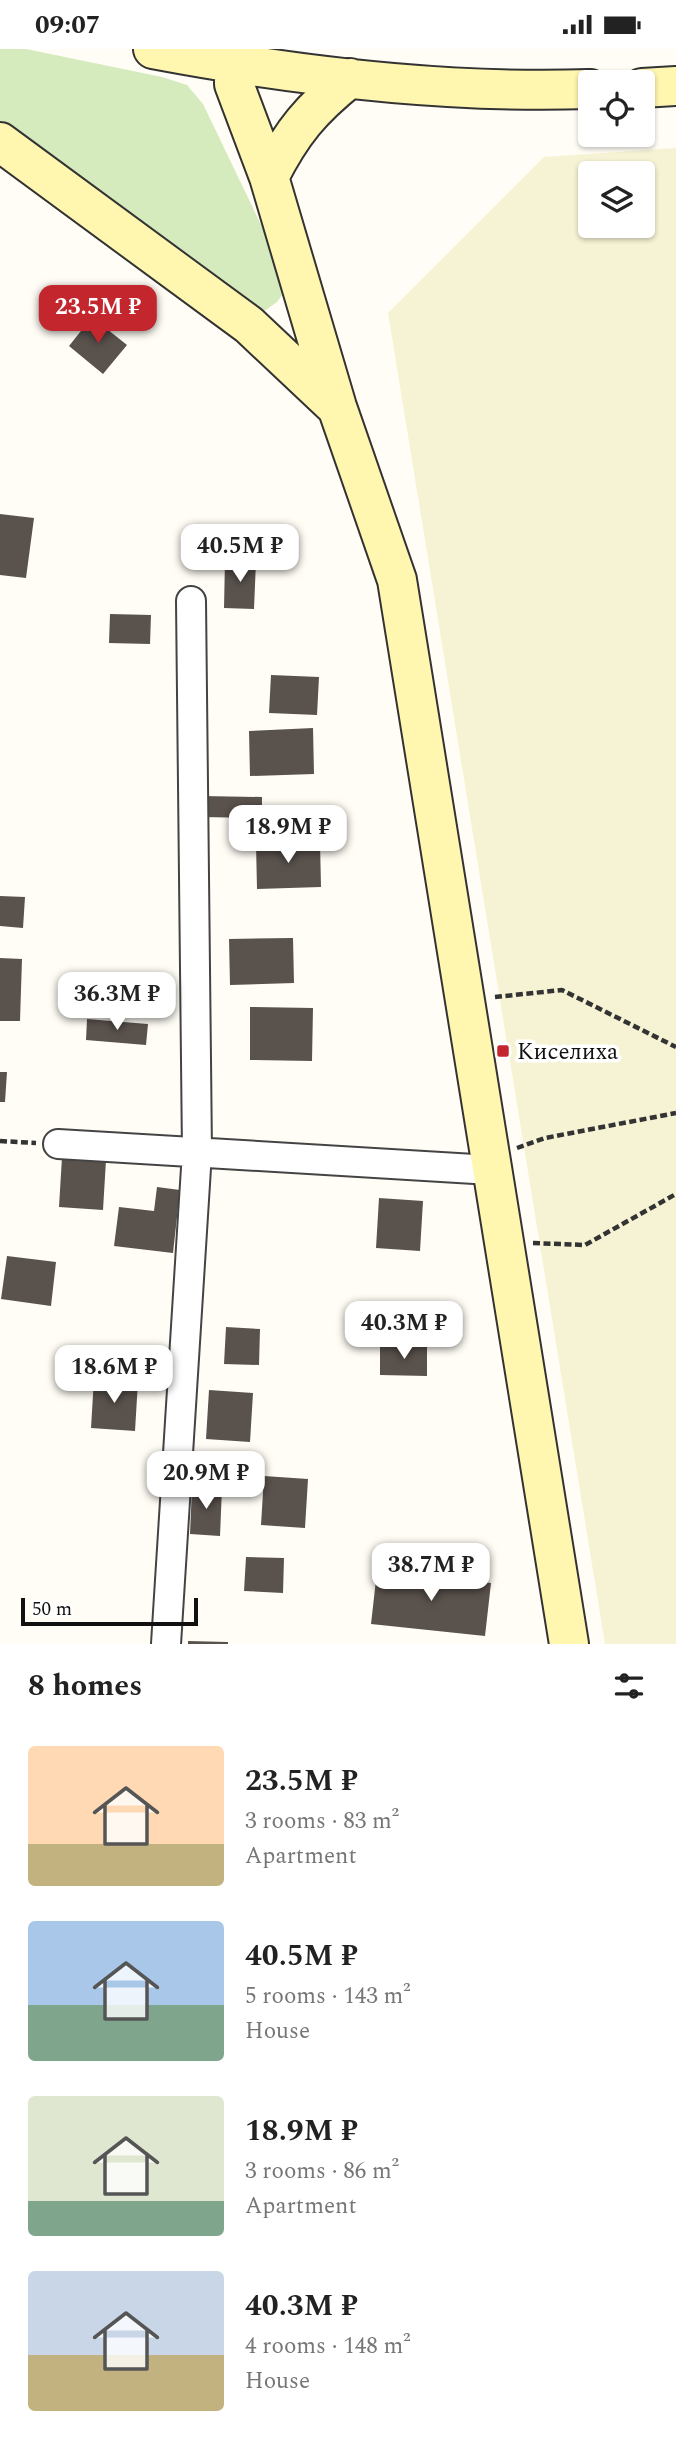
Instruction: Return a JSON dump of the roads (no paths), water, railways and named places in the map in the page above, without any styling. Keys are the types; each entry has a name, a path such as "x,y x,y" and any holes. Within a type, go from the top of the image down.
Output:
{"street":[{"path":"153,49 234,64 350,78 457,86 578,89"},
{"path":"234,64 234,84 270,177 337,407 397,580 569,1644"},
{"path":"270,177 285,146 315,106 350,78"},
{"path":"655,87 676,86"},
{"path":"0,142 249,325 337,407"},
{"path":"166,1644 197,1152 191,601"},
{"path":"58,1144 490,1163"}],"place":[{"name":"Киселиха","path":"503,1051"}]}
